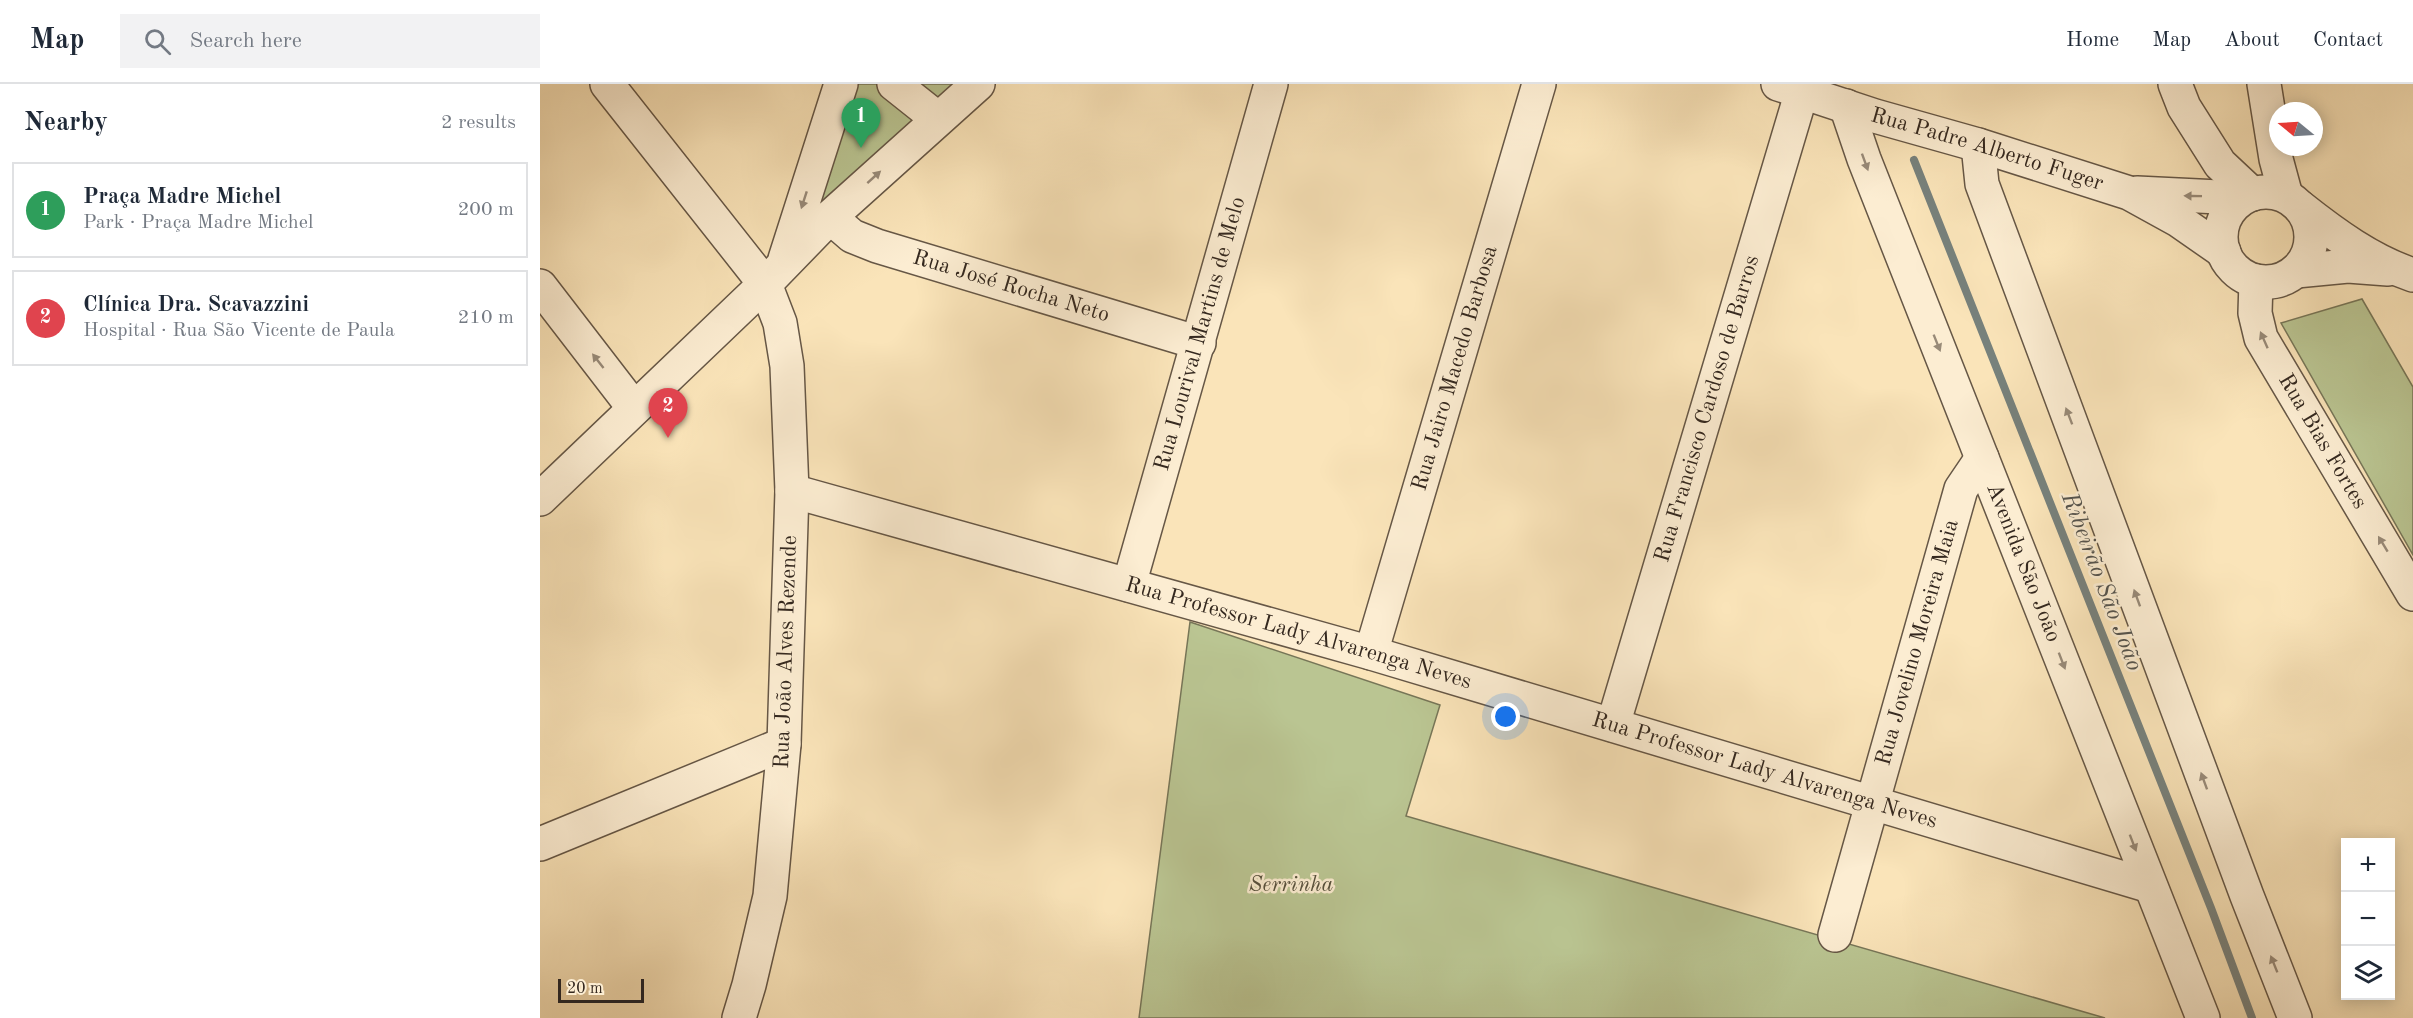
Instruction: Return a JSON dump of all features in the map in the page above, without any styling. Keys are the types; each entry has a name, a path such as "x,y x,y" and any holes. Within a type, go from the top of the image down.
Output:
{"street":[{"name":"Rua João Alves Rezende","path":"607,84 774,274 787,366 792,491 784,744 770,896 739,1018"},
{"path":"774,274 841,84"},
{"path":"894,84 938,119"},
{"path":"540,498 774,274 830,217 978,84"},
{"name":"Rua Lourival Martins de Melo","path":"1129,585 1271,84"},
{"name":"Rua Jairo Macedo Barbosa","path":"1371,653 1539,84"},
{"path":"2175,84 2184,107 2220,164 2252,194"},
{"path":"2264,84 2276,159 2293,202 2309,222 2311,240 2306,256 2296,271"},
{"name":"Rua Padre Alberto Fuger","path":"1790,88 2129,193 2178,220 2224,252"},
{"name":"Rua Francisco Cardoso de Barros","path":"1613,725 1790,88"},
{"name":"Avenida São João","path":"1861,111 1864,159 2203,1018"},
{"path":"1966,142 2243,885 2295,1018"},
{"path":"2269,192 2293,202 2337,237 2405,272 2348,266 2296,271 2270,282 2256,281 2242,275 2231,265 2224,252 2221,235 2225,217 2236,203 2252,194 2269,192"},
{"name":"Rua Padre Alberto Fuger","path":"2129,193 2219,197 2252,194"},
{"name":"Rua José Rocha Neto","path":"830,217 852,236 877,246 1199,343"},
{"name":"Rua Bias Fortes","path":"2256,281 2255,313 2261,338 2413,594"},
{"path":"540,286 634,408"},
{"name":"Rua Jovelino Moreira Maia","path":"1835,935 1961,489 1982,458"},
{"name":"Rua Professor Lady Alvarenga Neves","path":"792,491 1371,653 2150,886"},
{"path":"540,844 784,744"}],"green space":[{"path":"849,84 964,84 810,219"},
{"path":"2362,299 2413,387 2413,555 2281,323"},
{"name":"Serrinha","path":"1190,622 1440,705 1406,816 2105,1018 1139,1018"}],"waterway":[{"name":"Ribeirão São João","path":"1914,160 2211,908 2252,1018"}],"place":[{"name":"Praça Madre Michel","path":"861,148"},
{"name":"Clínica Dra. Scavazzini","path":"668,438"}]}
